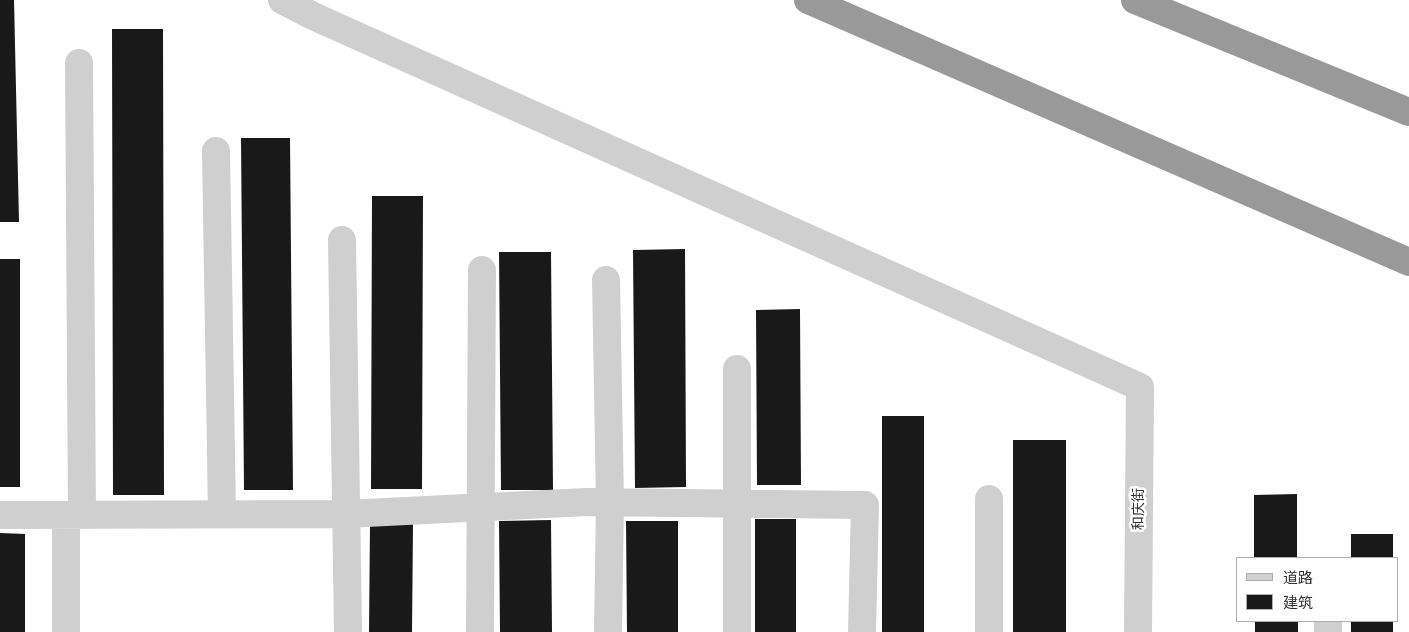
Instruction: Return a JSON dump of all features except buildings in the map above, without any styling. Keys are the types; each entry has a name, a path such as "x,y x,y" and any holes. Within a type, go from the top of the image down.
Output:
{"highway":[{"path":"808,0 1409,262"},
{"path":"1135,0 1409,112"}],"street":[{"name":"和庆街","path":"282,0 313,16 1140,387 1138,632"},
{"path":"66,632 74,515 79,63"},
{"path":"216,151 222,514"},
{"path":"342,240 348,632"},
{"path":"480,632 482,270"},
{"path":"606,280 610,502 608,632"},
{"path":"737,369 737,632"},
{"path":"989,499 989,632"},
{"path":"0,515 346,514 610,502 865,505 862,632"}]}
